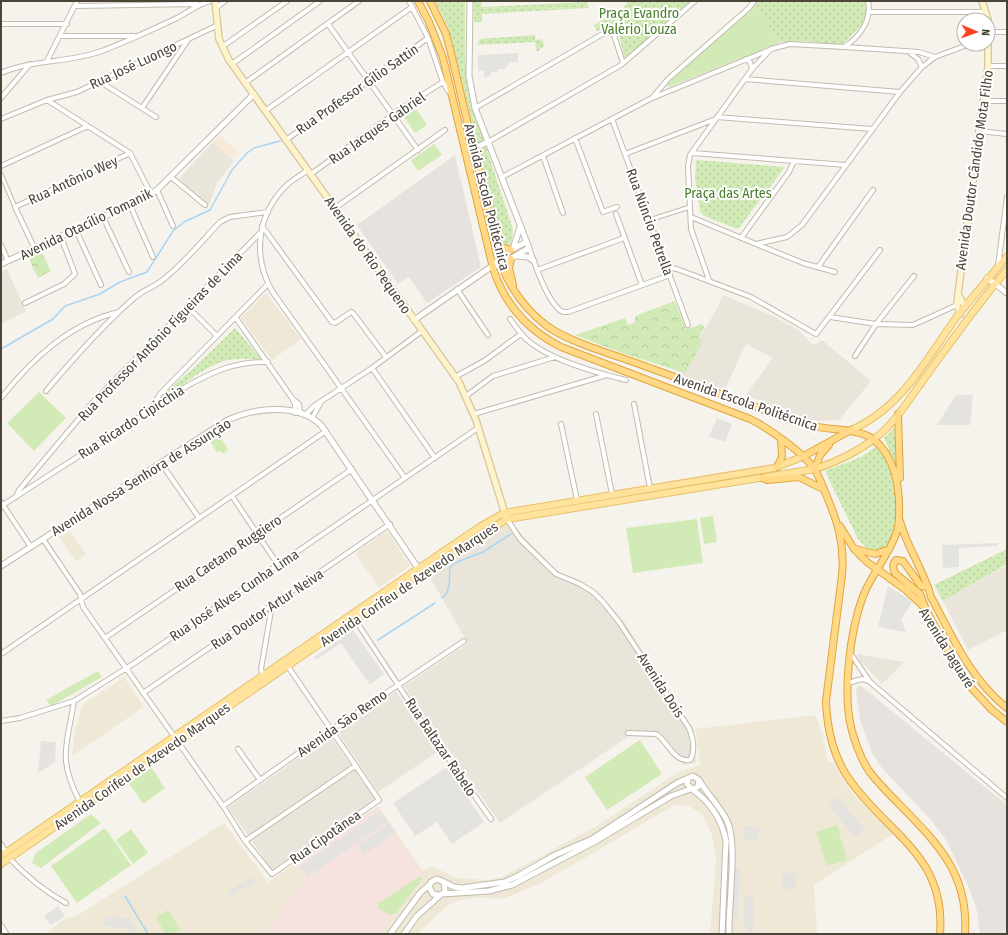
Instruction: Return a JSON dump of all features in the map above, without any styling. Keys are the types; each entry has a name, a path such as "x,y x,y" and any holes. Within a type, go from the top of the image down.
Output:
{"highway":[{"name":"Avenida Escola Politécnica","path":"418,1 437,40 492,265 505,297 516,312 527,324 561,347 763,425 802,457 814,469 838,523 843,566 827,688 826,701 828,728 834,749 849,778 859,792 910,845 928,870 939,899 940,934"},
{"name":"Avenida Escola Politécnica","path":"430,1 446,34 475,148 500,261 508,282 545,324 561,334 583,343 806,425 826,429 862,432 874,439 885,452 896,475 899,518 894,539 868,584 859,607 848,683 848,715 857,748 869,771 883,788 925,830 946,857 956,874 963,895 966,915 965,934"},
{"path":"462,138 467,146 475,148"},
{"path":"497,246 512,249"},
{"path":"514,257 509,268 517,294"},
{"path":"898,414 901,510 899,518"},
{"name":"Avenida Corifeu de Azevedo Marques","path":"802,457 851,430"},
{"path":"776,467 782,457 781,439"},
{"path":"814,469 820,455 834,440"},
{"path":"762,478 767,480 800,477 823,489"},
{"name":"Avenida Jaguaré","path":"899,518 912,554 928,588 930,597 963,656 989,690 1007,708"},
{"name":"Avenida Jaguaré","path":"838,523 854,549 877,570 906,590 926,610 964,680 992,710 1007,722"},
{"path":"854,549 875,554 887,550"},
{"path":"926,610 920,594 895,573 893,568 896,560 903,561 921,586 928,588"}],"main road":[{"name":"Avenida do Rio Pequeno","path":"215,1 222,47 232,64 455,377 466,396 474,414 506,516"},
{"name":"Avenida Doutor Cândido Mota Filho","path":"982,1 986,12"},
{"name":"Avenida Doutor Cândido Mota Filho","path":"960,314 957,305 958,294 989,52"},
{"name":"Avenida Corifeu de Azevedo Marques","path":"851,430 881,414 894,402 965,307 1007,256"},
{"name":"Avenida Corifeu de Azevedo Marques","path":"506,516 762,478 814,469 836,462 874,439 898,414 968,319 1007,270"},
{"path":"958,294 965,307 968,319"},
{"name":"Avenida Corifeu de Azevedo Marques","path":"6,856 55,826 175,740 420,570 506,516 577,500 776,467 802,457"},
{"name":"Avenida Corifeu de Azevedo Marques","path":"1,864 6,856 80,802 175,740"},
{"path":"55,826 56,823 80,805 80,802"}],"street":[{"path":"47,60 76,6 77,1"},
{"path":"76,6 198,4 210,1"},
{"path":"216,8 225,1"},
{"path":"222,47 287,1"},
{"path":"232,64 320,1"},
{"path":"245,83 359,1"},
{"name":"Avenida Escola Politécnica","path":"409,1 428,38 443,82 451,94"},
{"path":"470,1 469,76 475,108 526,242 555,305 561,312 568,312 670,275"},
{"path":"475,148 488,142 623,63 695,1"},
{"path":"650,100 668,79 749,8 754,1"},
{"path":"844,47 862,30 868,19 868,1"},
{"path":"1,73 47,60 72,59 91,55 177,18 198,4"},
{"path":"265,111 412,6"},
{"path":"869,12 956,12"},
{"path":"1,24 66,24"},
{"path":"328,24 418,150"},
{"name":"Rua José Luongo","path":"1,119 47,100 77,92 218,26"},
{"path":"475,108 606,32 611,32 614,35 623,63"},
{"path":"996,34 1007,32"},
{"path":"60,36 135,36"},
{"name":"Rua Professor Gílio Sattin","path":"286,140 428,38"},
{"path":"142,108 188,39"},
{"path":"502,177 650,100 771,49 790,44 925,53 935,57"},
{"path":"709,280 691,229 688,166 692,153 715,118 756,64 771,49"},
{"path":"756,244 787,237 795,232 805,222 900,92 922,68 935,57 956,49"},
{"path":"909,53 918,59 922,68"},
{"path":"752,56 756,64"},
{"path":"746,59 750,62 752,69"},
{"path":"1,98 30,64"},
{"path":"988,66 1007,66"},
{"path":"744,79 900,92"},
{"path":"99,81 156,117"},
{"name":"Rua Jacques Gabriel","path":"260,233 268,212 288,184 309,172 443,82"},
{"name":"Avenida Otacílio Tomanik","path":"1,264 76,230 157,190 254,94"},
{"path":"47,100 130,153 151,194"},
{"path":"983,101 1007,101"},
{"path":"625,154 715,118 872,129"},
{"name":"Rua Núncio Petrella","path":"612,119 688,324"},
{"path":"1,166 88,126"},
{"path":"335,208 445,130"},
{"path":"978,131 1007,134"},
{"path":"575,138 603,212 617,207"},
{"name":"Rua Antônio Wey","path":"15,207 130,153"},
{"path":"692,153 846,165"},
{"path":"542,156 563,213"},
{"path":"741,238 789,172 794,161"},
{"path":"1,174 35,249"},
{"path":"171,177 205,205"},
{"path":"157,190 174,226"},
{"path":"818,267 873,190"},
{"path":"998,267 1007,197"},
{"path":"130,204 153,257"},
{"path":"649,220 690,207"},
{"path":"46,391 120,312 147,288 159,283 225,219 268,212"},
{"path":"616,214 642,285"},
{"path":"103,217 128,272"},
{"path":"691,217 773,252 835,272"},
{"path":"262,226 330,320 335,323 351,312 353,313 386,358"},
{"path":"512,249 520,226"},
{"path":"76,230 101,285"},
{"path":"260,233 261,265 268,284 405,478"},
{"name":"Rua Professor Antônio Figueiras de Lima","path":"16,497 19,490 93,402 260,233"},
{"path":"24,303 64,284 75,274 61,237"},
{"path":"538,270 624,238"},
{"path":"500,261 512,249 526,242"},
{"path":"1,245 8,261"},
{"path":"414,320 492,265 514,257 529,248"},
{"path":"666,267 677,269 709,280 751,297 816,334 880,250"},
{"path":"514,257 528,258 534,261"},
{"path":"856,356 876,324 914,276"},
{"path":"988,278 1007,293"},
{"path":"152,408 160,394 268,284"},
{"path":"457,289 488,335"},
{"path":"830,317 876,324 913,325 957,305"},
{"path":"187,306 217,336"},
{"path":"1,398 31,364 77,327 99,316 120,312"},
{"path":"236,318 268,362 292,398 300,414"},
{"path":"510,319 521,334 535,346 555,356 607,375 626,380"},
{"path":"300,414 322,402 372,368 422,331"},
{"path":"455,377 484,361 521,334"},
{"path":"466,396 492,376 555,356"},
{"name":"Rua Ricardo Cipicchia","path":"2,503 16,497 152,408 212,373 240,363 268,362"},
{"path":"372,368 435,458"},
{"path":"474,414 607,375"},
{"path":"292,398 300,407 300,414"},
{"path":"312,418 314,411 322,402"},
{"path":"634,404 650,488"},
{"path":"300,407 310,409"},
{"name":"Avenida Nossa Senhora de Assunção","path":"1,566 236,416 268,410 300,414 312,418 321,425 420,570"},
{"path":"596,414 612,494"},
{"path":"562,424 577,500"},
{"name":"Rua José Alves Cunha Lima","path":"1,721 20,718 74,701 126,668 478,428"},
{"path":"1,654 326,431"},
{"path":"162,463 199,518"},
{"name":"Rua Caetano Ruggiero","path":"105,638 352,469"},
{"path":"232,496 278,565"},
{"path":"2,503 30,547"},
{"name":"Avenida Dois","path":"506,516 520,539 556,574 580,584 593,592 619,622 689,728 694,748 692,757 690,760 679,758 656,734 628,733"},
{"name":"Rua Doutor Artur Neiva","path":"143,693 390,524"},
{"path":"42,539 80,594 83,607 175,740 223,806 245,841 355,766 286,663"},
{"path":"264,678 261,669 271,611 270,606"},
{"name":"Rua Baltazar Rabelo","path":"353,617 491,819"},
{"name":"Avenida São Remo","path":"223,806 398,684 464,641"},
{"path":"851,654 870,682 1007,798"},
{"path":"848,683 862,679 870,682"},
{"path":"74,701 64,758 70,781 80,802"},
{"path":"238,749 260,780"},
{"name":"Rua Cipotânea","path":"245,841 272,874 379,800 355,766"},
{"path":"390,934 420,893 435,880 442,881 454,887 462,888 492,885 512,879 554,855 592,839 677,783 693,776 699,780 724,815 730,830 731,858 729,932"},
{"path":"688,778 686,784 705,800 721,823 724,831 726,842 722,934"},
{"path":"430,884 431,892 440,895 489,891 512,885 594,842 671,796 698,787 699,780"},
{"path":"1,844 6,856 42,889 66,903"},
{"path":"404,934 417,916 440,895 446,887 442,881"},
{"path":"1,926 6,934"},
{"path":"722,927 729,932"}],"shaded area":[{"path":"518,53 518,62 510,62 505,69 498,69 498,72 491,72 491,76 484,77 485,71 478,71 478,55"},
{"path":"219,135 239,152 232,159 213,142"},
{"path":"213,142 234,161 217,183 209,205 178,180"},
{"path":"455,155 481,267 427,303 409,277 398,284 357,225"},
{"path":"7,269 26,311 1,324 1,272"},
{"path":"266,293 301,339 272,360 241,318"},
{"path":"723,295 775,317 798,330 815,345 822,340 871,381 839,420 819,421 802,418 746,395 773,358 746,344 725,389 677,374 717,309"},
{"path":"956,395 973,395 970,425 937,425"},
{"path":"717,418 732,424 725,442 709,436"},
{"path":"510,522 558,572 598,592 624,621 673,702 694,730 696,763 684,765 658,737 629,736 500,823 404,686 468,643 428,574"},
{"path":"69,531 86,554 76,561 59,537"},
{"path":"387,531 410,566 379,588 355,553"},
{"path":"998,543 998,546 959,548 959,567 943,568 942,545"},
{"path":"1007,565 1007,630 968,650 943,601"},
{"path":"888,586 912,603 901,619 906,632 878,627"},
{"path":"353,630 384,674 370,685 341,643 316,660 314,657"},
{"path":"858,654 904,662 882,684 859,660"},
{"path":"124,677 144,707 72,756 75,731 83,704"},
{"path":"858,686 861,686 1007,805 1007,934 980,934 977,911 969,888 946,840 931,820 882,768 873,755 860,720 856,690"},
{"path":"396,691 437,752 378,792 338,732"},
{"path":"815,715 822,732 828,761 834,763 845,783 855,796 893,834 814,885 817,934 710,934 716,860 712,835 703,815 689,806 675,805 545,881 506,898 494,899 480,897 460,900 448,905 417,934 45,934 64,919 78,915 224,823 268,882 378,806 423,871 431,866 457,878 488,880 500,878 595,827 680,771 700,765 695,729"},
{"path":"330,736 376,800 273,872 228,807"},
{"path":"41,741 56,742 55,762 38,773"},
{"path":"447,767 484,822 452,844 437,822 415,836 393,803"},
{"path":"837,797 865,830 855,837 828,805"},
{"path":"377,809 424,877 381,934 266,934 295,891 307,884 296,863"},
{"path":"380,811 388,821 308,877 300,866"},
{"path":"389,823 396,832 364,855 358,845"},
{"path":"744,826 759,827 758,841 744,840"},
{"path":"735,868 740,868 738,918 733,918"},
{"path":"782,873 796,873 796,889 782,889"},
{"path":"252,877 255,882 230,897 227,892"},
{"path":"745,896 754,897 753,934 748,934 748,926 744,926"},
{"path":"58,906 65,916 51,925 44,916"},
{"path":"108,916 129,918 139,934 126,934 129,929 104,926 104,920"}],"green space":[{"path":"435,1 465,1 465,57 468,91 513,230 512,241 507,248 500,246 456,57 447,25"},
{"path":"474,1 481,1 482,7 587,2 589,8 482,14 482,22 474,22"},
{"name":"Praça Evandro Valério Louza","path":"628,1 691,1 625,60 618,30 609,26 597,31 594,25 623,8"},
{"path":"757,1 866,1 867,8 864,20 860,26 842,45 804,41 781,42 754,6"},
{"path":"754,6 781,42 669,87 666,85"},
{"path":"535,35 535,40 542,39 544,46 537,52 535,42 478,45 479,39"},
{"path":"414,106 427,125 415,133 402,114"},
{"path":"434,144 442,155 418,171 411,160"},
{"name":"Praça das Artes","path":"696,160 785,167 738,229 704,216 700,211 695,178"},
{"path":"42,253 51,271 38,278 29,259"},
{"path":"675,301 686,329 702,324 704,327 699,337 702,343 685,373 619,352 575,335 625,318 628,325 635,322 635,316"},
{"path":"235,328 261,359 233,359 224,361 209,367 166,397 163,394 193,369"},
{"path":"39,392 66,418 34,451 7,423"},
{"path":"894,428 898,469 884,438"},
{"path":"219,435 228,449 223,454 220,451 217,452 210,441"},
{"path":"877,446 887,459 891,469 896,495 895,523 892,536 886,546 879,551 870,549 858,539 825,471 861,457"},
{"path":"713,516 717,542 704,544 700,518"},
{"path":"697,519 703,563 633,573 626,528"},
{"path":"1007,549 1007,564 943,601 934,585"},
{"path":"98,671 102,677 51,706 46,700"},
{"path":"640,740 662,774 607,810 585,777"},
{"path":"151,767 165,788 143,804 129,783"},
{"path":"91,814 101,823 41,868 32,863 36,853"},
{"path":"837,825 847,860 827,866 816,832"},
{"path":"105,828 131,865 77,903 51,866"},
{"path":"131,829 148,853 133,864 116,840"},
{"path":"420,876 423,878 396,913 390,915 378,908 379,903"},
{"path":"168,910 180,929 173,934 166,934 156,918"}],"waterway":[{"path":"1,349 53,319 65,306 100,294 120,282 147,272 173,231 184,222 210,210 232,170 247,153 254,148 280,141"},
{"path":"442,598 445,596 448,589 450,567 457,562 483,552 511,534"},
{"path":"378,640 435,603"},
{"path":"125,896 148,934"}]}
